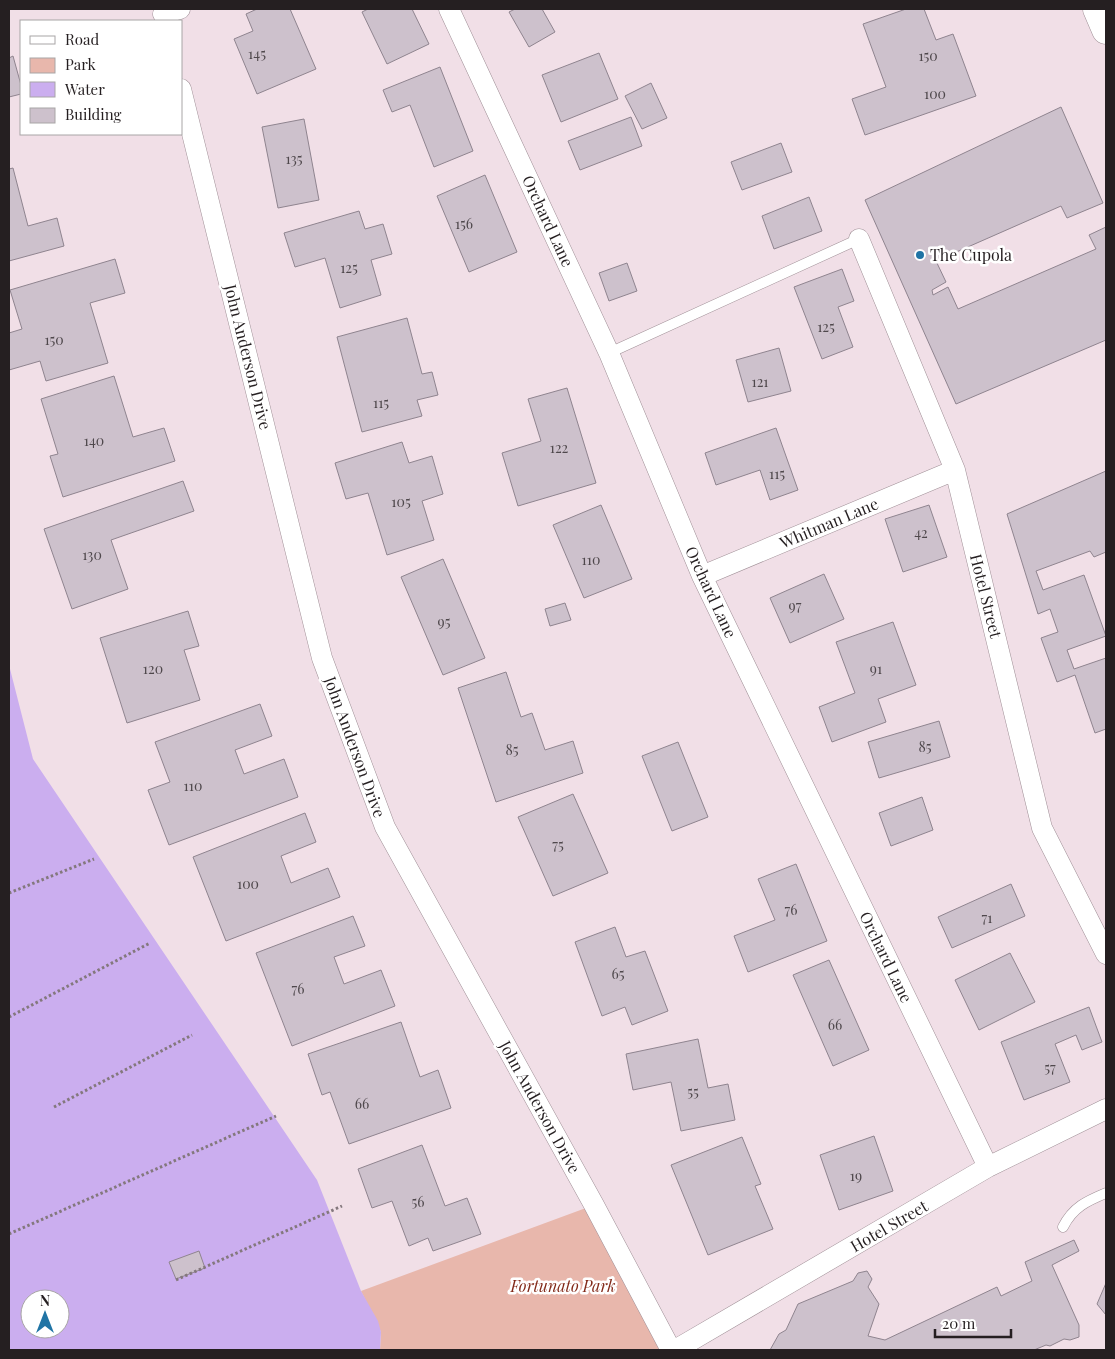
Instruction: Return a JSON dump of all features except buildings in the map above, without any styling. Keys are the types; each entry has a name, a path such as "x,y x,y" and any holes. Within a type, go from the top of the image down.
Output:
{"street":[{"name":"Orchard Lane","path":"449,9 609,352 702,576 988,1167"},
{"path":"1097,9 1106,30"},
{"name":"John Anderson Drive","path":"182,93 322,658 385,827 594,1205 671,1350"},
{"name":"Hotel Street","path":"859,239 955,470 1042,828 1106,954"},
{"name":"Whitman Lane","path":"702,576 955,470"},
{"name":"Hotel Street","path":"675,1350 988,1167 1106,1109"}],"lane":[{"path":"609,352 859,239"},
{"path":"1063,1226 1069,1215 1081,1204 1106,1193"}],"path":[{"path":"9,893 94,860"},
{"path":"9,1017 150,943"},
{"path":"54,1107 192,1035"},
{"path":"9,1234 276,1116"},
{"path":"176,1280 342,1206"}],"green space":[{"name":"Fortunato Park","path":"594,1205 671,1350 380,1350 381,1332 361,1291"}],"water":[{"path":"9,665 33,759 317,1180 361,1291 378,1321 381,1332 380,1350 9,1350"}],"place":[{"name":"The Cupola","path":"920,255"}]}
